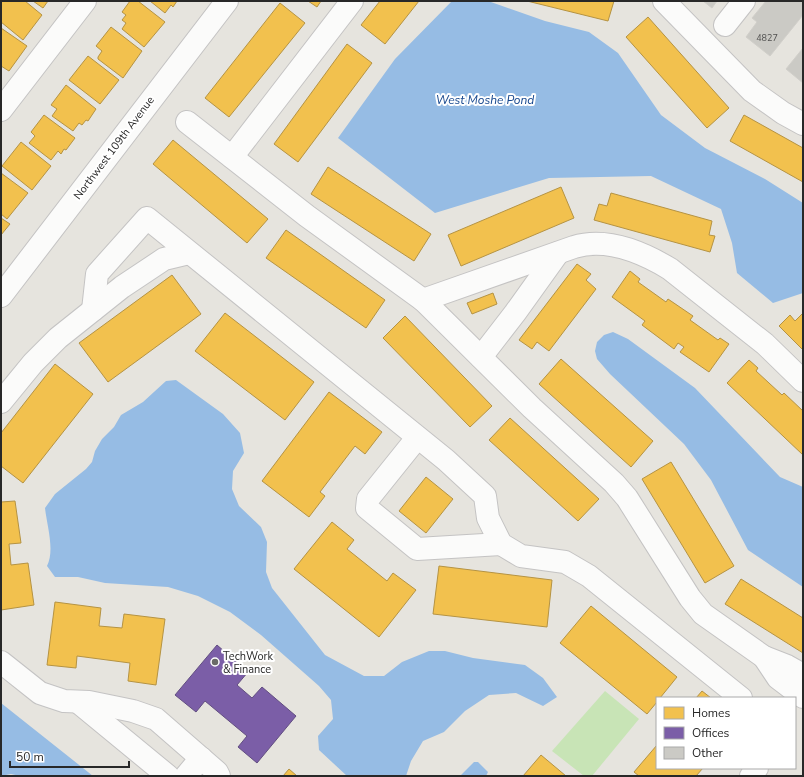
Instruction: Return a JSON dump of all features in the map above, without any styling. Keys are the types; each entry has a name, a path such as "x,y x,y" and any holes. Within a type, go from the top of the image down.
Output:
{"street":[{"path":"1,110 85,1"},
{"name":"Northwest 109th Avenue","path":"1,296 227,1"},
{"path":"232,157 352,1"},
{"path":"664,1 752,91 777,110 803,124"},
{"path":"725,25 744,1"},
{"path":"187,122 307,216 423,300 532,408 614,483 627,498 696,606 716,624 764,657 787,666 803,676"},
{"path":"93,310 97,274 147,218 417,438 485,496 488,518 501,544 521,556 565,562 589,576 740,697"},
{"path":"423,300 593,242 620,248 653,259 676,274 765,344 803,381"},
{"path":"1,402 33,363 58,338 122,287 164,259 189,253"},
{"path":"480,357 515,313 558,253"},
{"path":"417,438 368,499 367,508 417,549 501,544"},
{"path":"764,657 778,678 803,697"},
{"path":"1,662 40,693 64,701 133,711 156,719 201,758 219,776"},
{"path":"78,702 168,776"},
{"path":"186,776 201,758"}],"green space":[{"path":"605,691 639,719 592,776 584,776 552,751"}],"water":[{"name":"West Moshe Pond","path":"452,1 488,1 545,21 589,32 618,53 661,115 705,148 765,179 803,203 803,293 773,303 737,273 732,243 721,209 651,176 549,178 435,213 338,138 395,59"},
{"path":"613,332 628,339 695,388 780,477 803,487 803,587 748,550 711,480 684,444 610,374 597,359 595,351 597,342 604,335"},
{"path":"176,380 223,414 240,433 244,453 233,471 232,489 239,506 261,527 267,542 266,572 272,588 325,655 364,676 384,676 402,662 429,651 445,651 473,658 525,665 543,678 557,697 543,706 516,693 489,695 465,711 444,732 423,741 411,761 406,776 347,776 319,750 318,736 333,719 331,700 319,686 261,635 230,612 198,596 168,587 105,583 78,577 55,577 47,566 50,553 50,538 45,508 55,494 86,469 92,462 95,451 102,439 114,427 121,415 143,402 166,381"},
{"path":"1,703 93,776 20,776 11,774 1,776"},
{"path":"474,762 478,762 488,772 486,776 454,776 461,775"}],"building: Homes":[{"path":"1,1 25,1 42,15 23,40 1,22"},
{"path":"33,1 48,1 43,8"},
{"path":"130,1 138,1 165,22 144,47 122,29 126,23 122,20 126,15 122,12"},
{"path":"150,1 177,1 173,7 171,5 165,13"},
{"path":"308,1 321,1 317,7"},
{"path":"380,1 419,1 385,44 361,25"},
{"path":"527,1 614,1 608,21"},
{"path":"280,3 305,23 229,117 205,98"},
{"path":"648,17 729,108 707,128 626,37"},
{"path":"111,27 142,51 123,78 98,59 102,51 96,46"},
{"path":"1,28 27,46 9,71 1,66"},
{"path":"347,44 372,63 298,162 274,144"},
{"path":"88,56 119,80 100,104 69,80"},
{"path":"66,85 96,109 88,121 86,120 82,125 79,123 73,131 52,116 57,109 51,105"},
{"path":"44,115 75,138 66,150 64,149 61,154 58,151 51,160 29,143 35,136 31,132"},
{"path":"744,115 803,148 803,182 730,141"},
{"path":"173,140 268,219 247,243 153,164"},
{"path":"21,142 51,166 32,190 2,166"},
{"path":"328,167 431,234 414,261 311,194"},
{"path":"1,173 28,193 7,219 1,214"},
{"path":"561,187 574,218 461,266 448,235"},
{"path":"611,193 712,221 709,235 715,236 710,252 594,220 599,204 607,206"},
{"path":"1,218 10,224 1,235"},
{"path":"286,230 385,300 366,328 266,258"},
{"path":"577,264 591,274 586,280 596,289 549,351 537,342 532,349 519,340"},
{"path":"630,271 640,279 638,282 666,302 668,299 693,316 690,320 718,340 720,338 729,344 709,372 680,352 684,347 678,343 674,349 642,325 645,321 612,297"},
{"path":"172,275 201,314 108,382 79,343"},
{"path":"493,293 497,304 472,314 467,303"},
{"path":"225,313 314,382 285,420 195,351"},
{"path":"803,313 803,350 779,326 790,315 795,321"},
{"path":"405,316 492,406 470,427 383,338"},
{"path":"561,359 653,441 631,467 539,384"},
{"path":"749,360 758,368 756,371 782,395 784,393 803,411 803,455 727,383"},
{"path":"55,364 93,394 23,483 1,466 1,433"},
{"path":"329,392 382,432 365,454 355,446 320,492 325,496 309,517 262,481"},
{"path":"510,418 599,499 578,521 489,440"},
{"path":"671,462 734,566 705,583 642,479"},
{"path":"426,477 453,499 426,533 399,511"},
{"path":"15,501 21,543 9,544 11,565 28,563 34,605 1,610 1,502"},
{"path":"332,522 354,540 347,549 387,581 393,573 416,590 379,637 294,569"},
{"path":"439,566 552,580 547,627 433,614"},
{"path":"741,579 803,618 803,653 725,604"},
{"path":"55,602 101,608 99,626 122,628 124,614 165,619 156,685 128,681 130,663 77,656 76,668 47,665"},
{"path":"591,606 677,677 661,697 656,697 656,703 647,714 560,643"},
{"path":"702,691 710,697 697,697"},
{"path":"656,746 656,769 702,769 696,776 639,776 634,772"},
{"path":"541,755 566,776 523,776"},
{"path":"289,769 297,776 283,776"}],"building: Offices":[{"path":"217,645 248,672 237,685 252,698 262,687 296,716 257,763 238,747 247,736 205,701 196,712 175,695"}],"building: Other":[{"path":"703,1 717,1 712,8"},
{"path":"766,1 803,1 803,15 770,56 746,37 757,22 752,18"},
{"path":"803,48 803,83 786,69"}],"place":[{"name":"TechWork & Finance","path":"215,662"}]}
